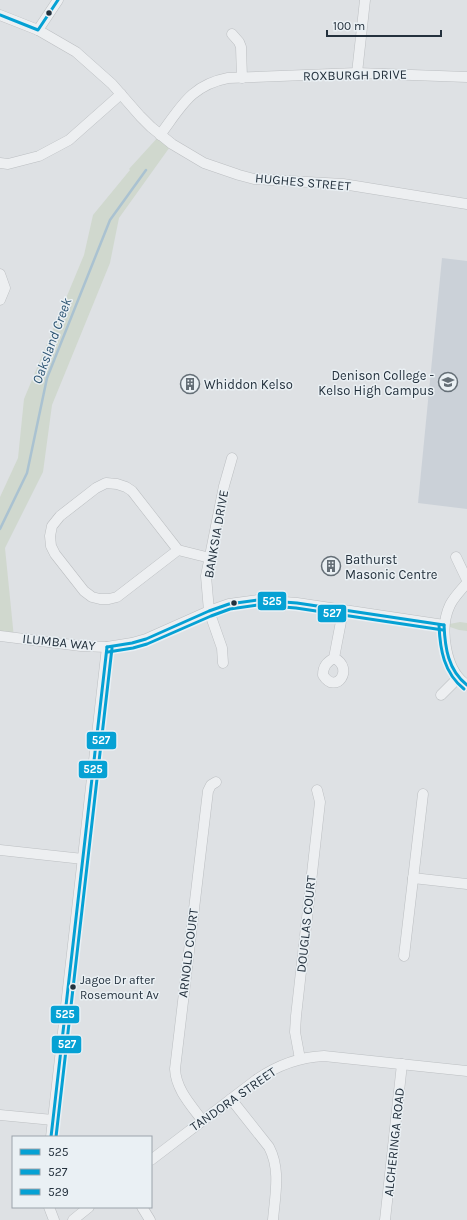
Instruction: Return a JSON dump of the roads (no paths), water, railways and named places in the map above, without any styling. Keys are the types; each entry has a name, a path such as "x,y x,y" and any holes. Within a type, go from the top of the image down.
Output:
{"street":[{"path":"38,30 58,0"},
{"path":"357,73 365,0"},
{"name":"HUGHES STREET","path":"0,15 38,30 76,52 99,71 140,116 160,135 204,163 239,175 264,180 343,184 467,204"},
{"path":"232,34 239,42 241,47 242,78"},
{"name":"ROXBURGH DRIVE","path":"160,135 184,103 196,91 216,80 357,73 467,77"},
{"path":"0,162 8,164 39,156 69,140 121,94"},
{"path":"0,274 5,288 0,300"},
{"name":"BANKSIA DRIVE","path":"223,664 222,648 209,611 206,576 224,486 232,458"},
{"path":"178,550 118,597 100,599 92,597 84,591 55,554 51,546 50,536 52,526 60,516 96,488 106,483 117,484 132,491 178,550 210,558"},
{"path":"456,557 467,581 450,605 444,625 448,656 458,678 467,685"},
{"name":"ILUMBA WAY","path":"0,636 81,646 107,647 146,639 209,611 229,604 258,600 297,603 444,625"},
{"path":"334,658 343,611"},
{"path":"51,1136 107,647"},
{"path":"441,695 458,678"},
{"name":"ARNOLD COURT","path":"202,1120 179,1089 175,1078 175,1068 208,791 211,785 216,782"},
{"name":"DOUGLAS COURT","path":"300,1059 295,1032 296,1016 320,802 317,790"},
{"path":"404,956 423,794"},
{"path":"0,850 83,859"},
{"path":"413,878 467,884"},
{"name":"TANDORA STREET","path":"152,1159 266,1073 282,1065 300,1059 324,1056 467,1071"},
{"name":"ALCHERINGA ROAD","path":"385,1220 402,1064"},
{"path":"231,1099 269,1146 274,1155 277,1176 272,1220"},
{"path":"0,1115 53,1120"},
{"path":"49,1208 54,1220"},
{"path":"72,1220 88,1208"},
{"path":"143,1208 150,1220"}],"waterway":[{"name":"Oaksland Creek","path":"0,529 27,473 47,378 110,220 146,170"}],"place":[{"name":"Denison College - Kelso High Campus","path":"448,382"},
{"name":"Whiddon Kelso","path":"190,384"},
{"name":"Bathurst Masonic Centre","path":"331,566"},
{"name":"Jagoe Dr after Rosemount Av","path":"73,987"}]}
